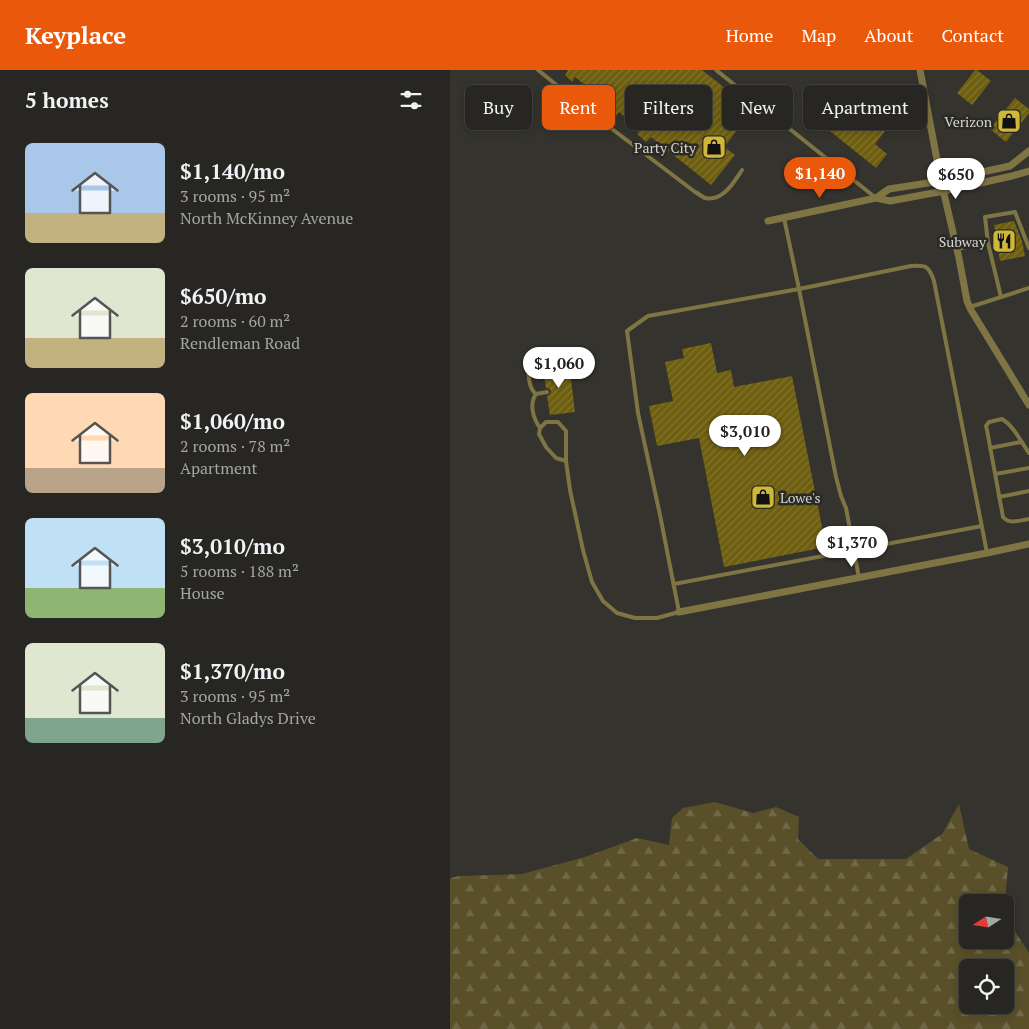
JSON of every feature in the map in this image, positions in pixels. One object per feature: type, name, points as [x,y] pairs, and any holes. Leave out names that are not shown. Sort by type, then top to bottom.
[{"type":"street","points":[[920,70],[967,301],[1029,405]]},
{"type":"street","points":[[876,198],[889,189],[1010,166],[1029,151]]},
{"type":"street","points":[[768,221],[876,198],[890,200],[944,191],[1029,171]]},
{"type":"street","points":[[679,612],[1029,544]]},
{"type":"lane","points":[[538,70],[591,113],[695,192],[706,198],[719,197],[742,170]]},
{"type":"lane","points":[[716,70],[876,198]]},
{"type":"lane","points":[[1001,297],[988,243],[985,217],[1015,212],[1029,248]]},
{"type":"lane","points":[[783,218],[836,477],[846,508],[859,578]]},
{"type":"lane","points":[[957,249],[988,243]]},
{"type":"lane","points":[[566,461],[556,458],[546,447],[539,434],[540,428],[546,422],[558,422],[566,431],[566,461],[570,490],[583,550],[592,582],[603,601],[617,613],[635,618],[657,618],[679,612],[638,412],[627,331],[648,316],[799,289],[910,266],[926,266],[934,282],[987,553]]},
{"type":"lane","points":[[970,307],[1029,288]]},
{"type":"lane","points":[[528,369],[531,389],[536,394]]},
{"type":"lane","points":[[540,428],[535,421],[533,398],[536,394],[547,392]]},
{"type":"lane","points":[[1029,453],[1006,421],[1002,419],[989,422],[986,426],[1003,518],[1011,522],[1029,519]]},
{"type":"lane","points":[[990,448],[1021,442]]},
{"type":"lane","points":[[995,474],[1029,468]]},
{"type":"lane","points":[[999,497],[1029,491]]},
{"type":"lane","points":[[674,584],[982,526]]},
{"type":"green space","points":[[715,802],[753,813],[776,807],[799,817],[798,839],[818,859],[906,859],[942,834],[959,804],[969,849],[1008,867],[1006,894],[959,894],[959,949],[1014,949],[1014,930],[1029,953],[1029,1029],[450,1029],[450,878],[522,874],[585,857],[637,838],[669,845],[672,818],[683,808]]},
{"type":"building","points":[[566,70],[702,70],[722,86],[722,130],[737,130],[724,147],[735,155],[711,185],[651,137],[646,142],[637,134],[640,130],[712,130],[712,85],[625,85],[625,117],[619,112],[615,117],[615,85],[585,85],[575,77],[572,82],[565,75],[568,71]]},
{"type":"building","points":[[975,70],[991,81],[972,105],[957,93]]},
{"type":"building","name":"Verizon","points":[[1015,98],[1029,109],[1029,113],[1006,142],[990,129]]},
{"type":"building","points":[[829,130],[886,130],[875,144],[887,154],[876,168]]},
{"type":"building","name":"Subway","points":[[1014,221],[1022,241],[1025,256],[1000,261],[994,225]]},
{"type":"building","name":"Lowe's","points":[[711,343],[717,373],[731,370],[734,387],[792,376],[826,547],[724,567],[699,438],[657,446],[649,406],[673,401],[665,362],[684,358],[682,349]]},
{"type":"building","points":[[569,363],[575,412],[550,415],[547,396],[551,392],[550,389],[546,388],[543,367]]},
{"type":"place","name":"Verizon","points":[[1009,121]]},
{"type":"place","name":"Party City","points":[[714,147]]},
{"type":"place","name":"Subway","points":[[1004,241]]},
{"type":"place","name":"Lowe's","points":[[763,497]]}]
